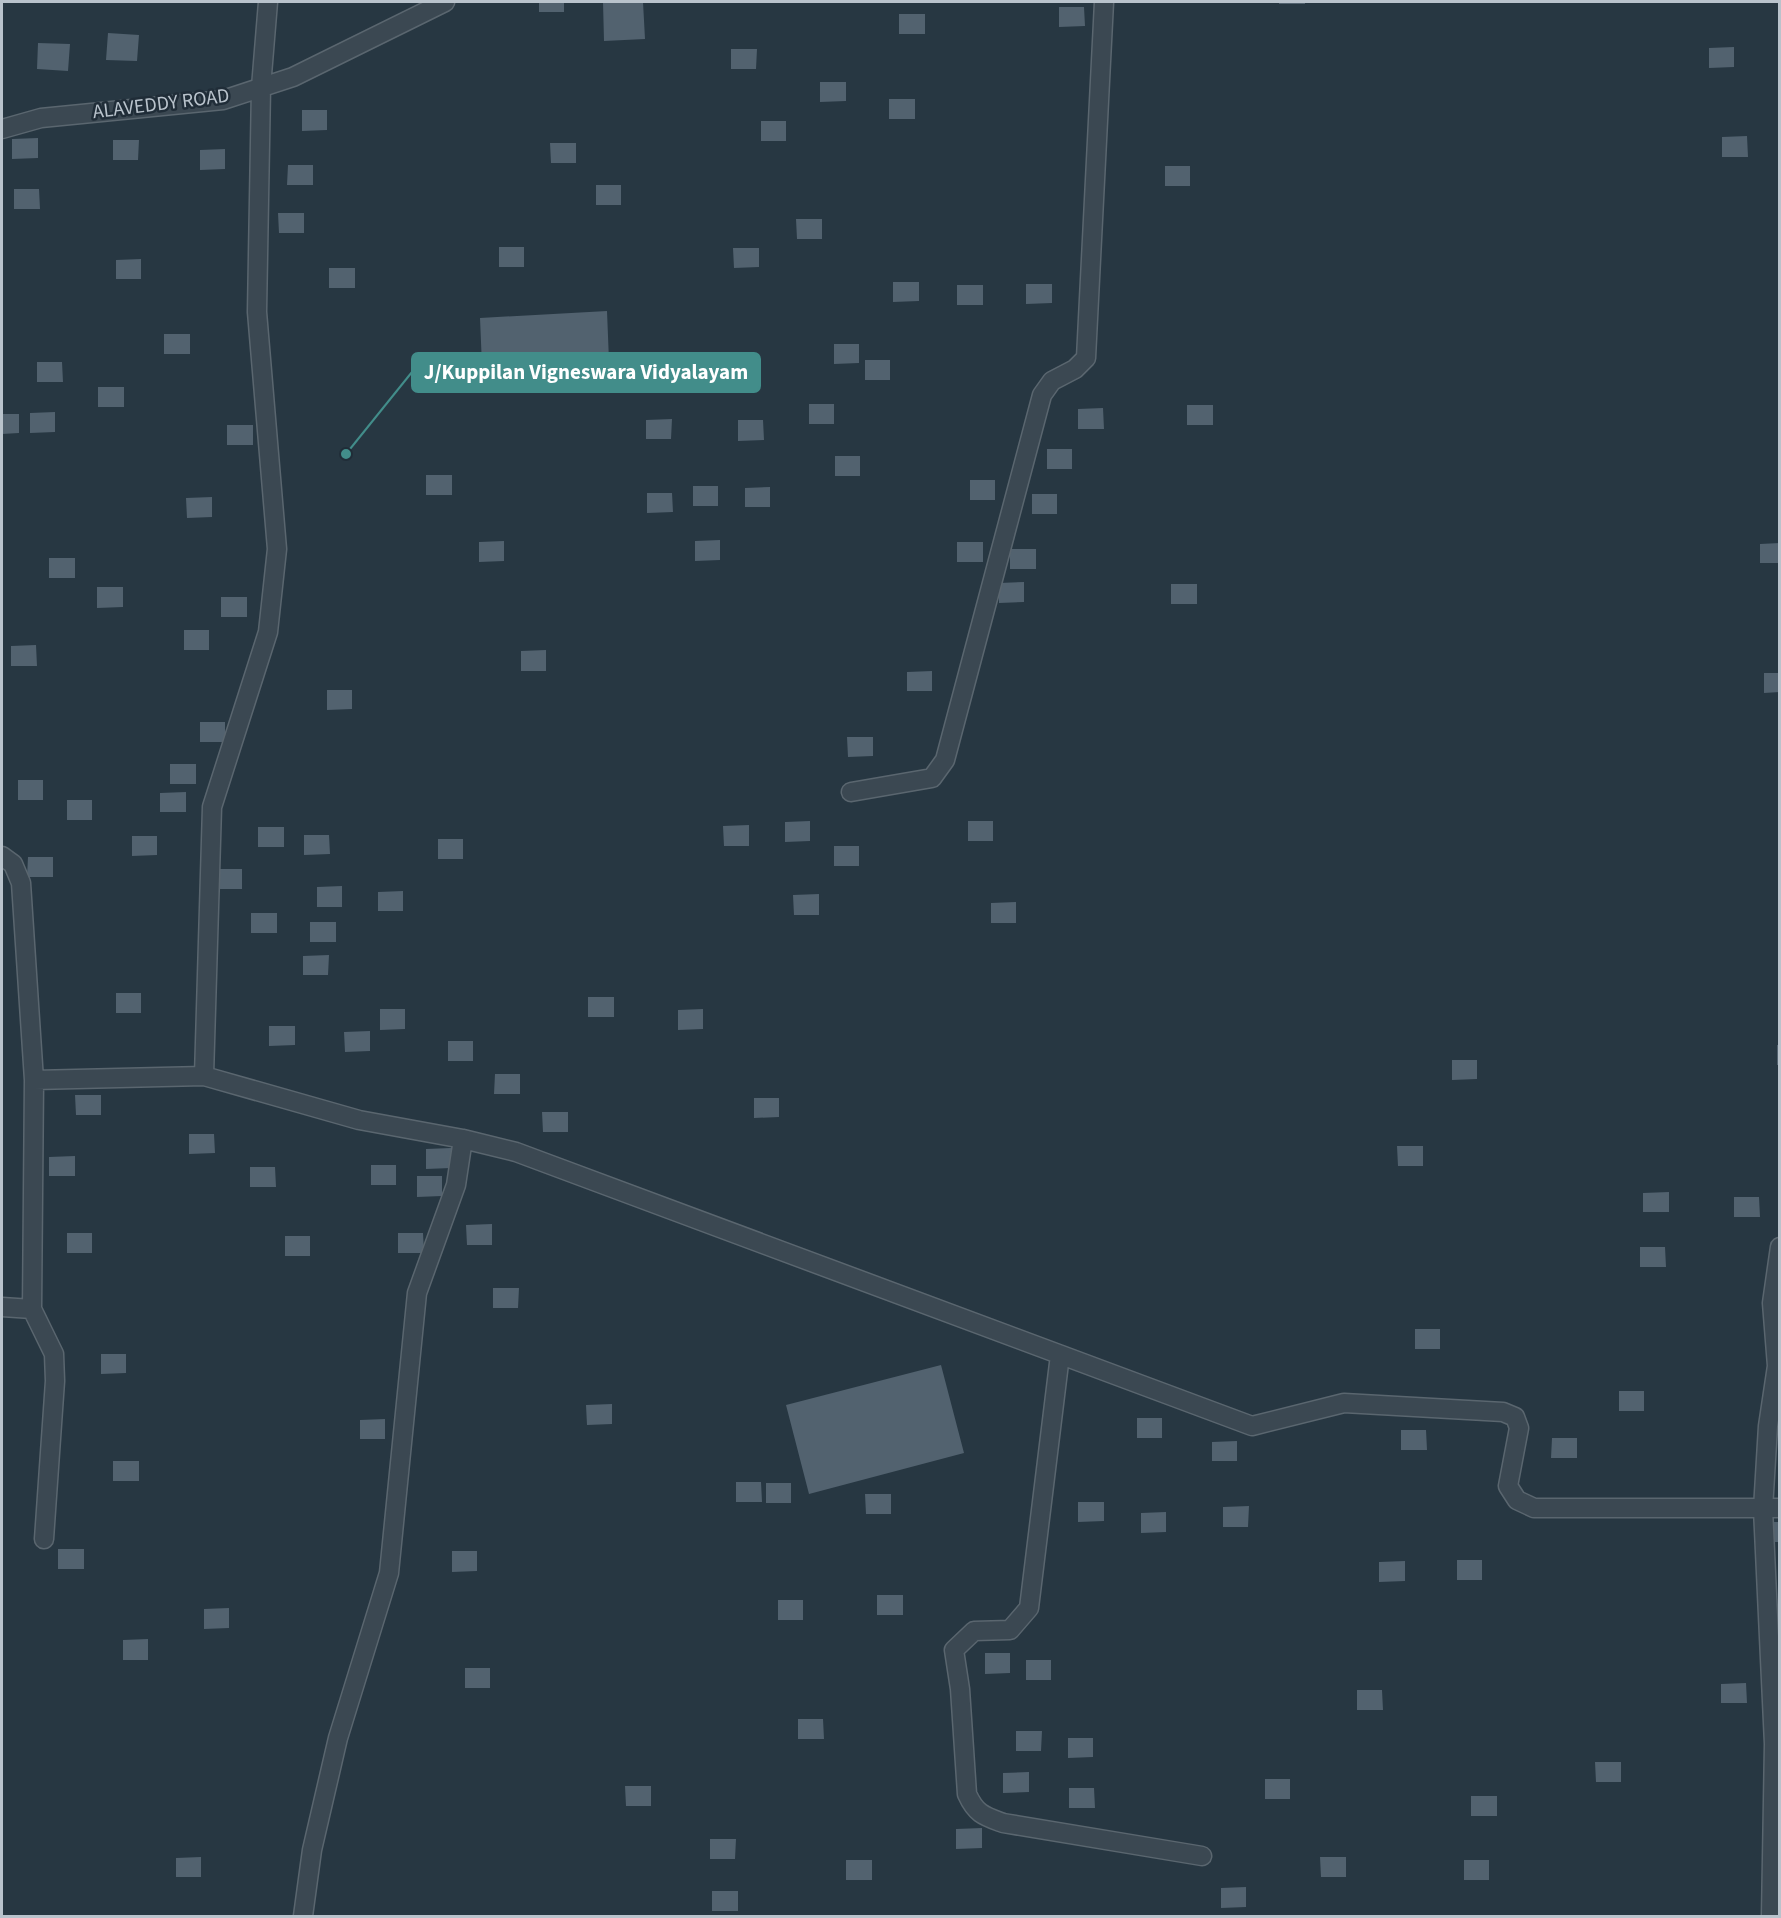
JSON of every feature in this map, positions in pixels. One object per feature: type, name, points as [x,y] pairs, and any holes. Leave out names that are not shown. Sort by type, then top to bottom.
[{"type":"street","points":[[204,1076],[212,807],[268,633],[277,549],[257,312],[261,87],[268,2]]},
{"type":"street","name":"ALAVEDDY ROAD","points":[[2,129],[41,118],[223,100],[293,77],[445,2]]},
{"type":"street","points":[[851,792],[932,778],[945,760],[1042,395],[1053,381],[1075,369],[1086,358],[1104,2]]},
{"type":"street","points":[[2,856],[13,864],[21,883],[33,1080],[32,1309],[54,1354],[55,1381],[44,1539]]},
{"type":"street","points":[[33,1080],[204,1076],[359,1120],[463,1139],[527,1156],[1252,1426],[1344,1403],[1503,1412],[1515,1417],[1520,1428],[1508,1486],[1517,1500],[1533,1508],[1771,1509]]},
{"type":"street","points":[[303,1917],[312,1850],[338,1738],[389,1573],[417,1293],[456,1185],[463,1139]]},
{"type":"street","points":[[1771,1917],[1774,1743],[1768,1426],[1777,1366],[1772,1303],[1779,1247]]},
{"type":"street","points":[[2,1307],[32,1309]]},
{"type":"street","points":[[1060,1355],[1029,1608],[1010,1630],[974,1631],[954,1650],[960,1689],[968,1794],[973,1806],[982,1815],[1003,1823],[1202,1856]]},
{"type":"building","points":[[539,2],[564,2],[564,12],[539,12]]},
{"type":"building","points":[[603,2],[643,2],[645,39],[604,41]]},
{"type":"building","points":[[1279,2],[1305,2],[1305,4],[1279,4]]},
{"type":"building","points":[[1059,7],[1084,7],[1085,26],[1059,27]]},
{"type":"building","points":[[899,14],[925,14],[925,34],[899,34]]},
{"type":"building","points":[[108,33],[139,35],[137,61],[106,60]]},
{"type":"building","points":[[38,43],[70,44],[68,71],[37,69]]},
{"type":"building","points":[[1734,47],[1734,67],[1709,68],[1709,48]]},
{"type":"building","points":[[731,49],[757,49],[756,69],[731,69]]},
{"type":"building","points":[[820,82],[846,82],[846,101],[820,102]]},
{"type":"building","points":[[889,99],[915,99],[915,119],[889,119]]},
{"type":"building","points":[[302,110],[327,110],[327,130],[302,131]]},
{"type":"building","points":[[761,121],[786,121],[786,141],[761,141]]},
{"type":"building","points":[[1747,136],[1748,157],[1722,157],[1722,137]]},
{"type":"building","points":[[38,138],[38,158],[12,159],[12,139]]},
{"type":"building","points":[[113,140],[139,140],[138,160],[113,160]]},
{"type":"building","points":[[550,143],[576,143],[576,163],[551,163]]},
{"type":"building","points":[[225,149],[225,169],[200,170],[200,150]]},
{"type":"building","points":[[288,165],[313,165],[313,185],[287,185]]},
{"type":"building","points":[[1165,166],[1190,166],[1190,186],[1165,186]]},
{"type":"building","points":[[596,185],[621,185],[621,205],[596,205]]},
{"type":"building","points":[[14,189],[39,189],[40,209],[14,209]]},
{"type":"building","points":[[278,213],[304,213],[304,233],[279,233]]},
{"type":"building","points":[[796,219],[822,219],[822,239],[797,239]]},
{"type":"building","points":[[499,247],[524,247],[524,267],[499,267]]},
{"type":"building","points":[[733,248],[759,248],[759,267],[734,268]]},
{"type":"building","points":[[141,259],[141,279],[116,279],[116,260]]},
{"type":"building","points":[[329,268],[355,268],[355,288],[329,288]]},
{"type":"building","points":[[893,282],[919,282],[919,301],[893,302]]},
{"type":"building","points":[[1026,284],[1052,284],[1052,303],[1026,304]]},
{"type":"building","points":[[957,285],[983,285],[983,305],[957,305]]},
{"type":"building","points":[[607,311],[610,386],[483,390],[480,318]]},
{"type":"building","points":[[164,334],[190,334],[190,354],[164,354]]},
{"type":"building","points":[[834,344],[859,344],[859,363],[834,364]]},
{"type":"building","points":[[865,360],[890,360],[890,380],[865,380]]},
{"type":"building","points":[[37,362],[62,362],[63,382],[37,382]]},
{"type":"building","points":[[98,387],[124,387],[124,407],[98,407]]},
{"type":"building","points":[[809,404],[834,404],[834,424],[809,424]]},
{"type":"building","points":[[1187,405],[1213,405],[1213,425],[1187,425]]},
{"type":"building","points":[[1103,408],[1104,429],[1078,429],[1078,409]]},
{"type":"building","points":[[55,412],[55,432],[30,433],[30,413]]},
{"type":"building","points":[[2,414],[19,414],[19,433],[2,434]]},
{"type":"building","points":[[672,419],[671,439],[646,439],[646,420]]},
{"type":"building","points":[[738,420],[763,420],[764,440],[738,441]]},
{"type":"building","points":[[227,425],[253,425],[253,445],[227,445]]},
{"type":"building","points":[[1047,449],[1072,449],[1072,469],[1047,469]]},
{"type":"building","points":[[835,456],[860,456],[860,476],[835,476]]},
{"type":"building","points":[[426,475],[452,475],[452,495],[426,495]]},
{"type":"building","points":[[970,480],[995,480],[995,500],[970,500]]},
{"type":"building","points":[[693,486],[718,486],[718,506],[693,506]]},
{"type":"building","points":[[770,487],[770,507],[745,507],[745,488]]},
{"type":"building","points":[[647,493],[672,493],[673,512],[647,513]]},
{"type":"building","points":[[1032,494],[1057,494],[1057,514],[1032,514]]},
{"type":"building","points":[[212,497],[212,517],[187,518],[186,498]]},
{"type":"building","points":[[720,540],[720,560],[695,561],[695,541]]},
{"type":"building","points":[[504,541],[504,561],[479,562],[479,542]]},
{"type":"building","points":[[957,542],[983,542],[983,562],[957,562]]},
{"type":"building","points":[[1780,543],[1780,563],[1760,563],[1760,544]]},
{"type":"building","points":[[1010,549],[1036,549],[1036,569],[1010,569]]},
{"type":"building","points":[[49,558],[75,558],[75,578],[49,578]]},
{"type":"building","points":[[1024,582],[1024,602],[999,603],[999,583]]},
{"type":"building","points":[[1171,584],[1197,584],[1197,604],[1171,604]]},
{"type":"building","points":[[97,587],[123,587],[123,607],[97,608]]},
{"type":"building","points":[[221,597],[247,597],[247,617],[221,617]]},
{"type":"building","points":[[184,630],[209,630],[209,650],[184,650]]},
{"type":"building","points":[[36,645],[37,666],[11,666],[11,646]]},
{"type":"building","points":[[546,650],[546,671],[521,671],[521,651]]},
{"type":"building","points":[[932,671],[932,691],[907,691],[907,672]]},
{"type":"building","points":[[1764,673],[1780,673],[1780,692],[1764,693]]},
{"type":"building","points":[[327,690],[352,690],[352,709],[327,710]]},
{"type":"building","points":[[200,722],[225,722],[225,742],[200,742]]},
{"type":"building","points":[[847,737],[873,737],[873,756],[848,757]]},
{"type":"building","points":[[170,764],[196,764],[196,784],[170,784]]},
{"type":"building","points":[[18,780],[43,780],[43,800],[18,800]]},
{"type":"building","points":[[186,792],[186,812],[160,812],[160,793]]},
{"type":"building","points":[[67,800],[92,800],[92,820],[67,820]]},
{"type":"building","points":[[810,821],[810,841],[785,842],[785,822]]},
{"type":"building","points":[[968,821],[993,821],[993,841],[968,841]]},
{"type":"building","points":[[749,825],[749,846],[724,846],[723,826]]},
{"type":"building","points":[[258,827],[284,827],[284,847],[258,847]]},
{"type":"building","points":[[304,835],[329,835],[330,854],[304,855]]},
{"type":"building","points":[[132,836],[157,836],[157,855],[132,856]]},
{"type":"building","points":[[438,839],[463,839],[463,859],[438,859]]},
{"type":"building","points":[[834,846],[859,846],[859,866],[834,866]]},
{"type":"building","points":[[28,857],[53,857],[53,877],[27,877]]},
{"type":"building","points":[[217,869],[242,869],[242,889],[217,889]]},
{"type":"building","points":[[342,886],[342,907],[317,907],[317,887]]},
{"type":"building","points":[[403,891],[403,911],[378,911],[378,892]]},
{"type":"building","points":[[819,894],[819,915],[794,915],[793,895]]},
{"type":"building","points":[[1016,902],[1016,923],[991,923],[991,903]]},
{"type":"building","points":[[251,913],[277,913],[277,933],[251,933]]},
{"type":"building","points":[[310,922],[336,922],[336,942],[310,942]]},
{"type":"building","points":[[329,955],[328,975],[303,975],[303,956]]},
{"type":"building","points":[[116,993],[141,993],[141,1013],[116,1013]]},
{"type":"building","points":[[588,997],[614,997],[614,1017],[588,1017]]},
{"type":"building","points":[[380,1009],[405,1009],[405,1029],[380,1030]]},
{"type":"building","points":[[703,1009],[703,1029],[678,1030],[678,1010]]},
{"type":"building","points":[[269,1026],[295,1026],[295,1045],[269,1046]]},
{"type":"building","points":[[370,1031],[370,1051],[345,1052],[344,1032]]},
{"type":"building","points":[[448,1041],[473,1041],[473,1061],[448,1061]]},
{"type":"building","points":[[1777,1045],[1780,1045],[1780,1065],[1777,1065]]},
{"type":"building","points":[[1452,1060],[1477,1060],[1477,1079],[1452,1080]]},
{"type":"building","points":[[495,1074],[520,1074],[520,1094],[494,1094]]},
{"type":"building","points":[[75,1095],[101,1095],[101,1115],[76,1115]]},
{"type":"building","points":[[754,1098],[779,1098],[779,1117],[754,1118]]},
{"type":"building","points":[[542,1112],[568,1112],[568,1132],[543,1132]]},
{"type":"building","points":[[189,1134],[214,1134],[215,1153],[189,1154]]},
{"type":"building","points":[[1397,1146],[1423,1146],[1423,1166],[1398,1166]]},
{"type":"building","points":[[451,1148],[451,1168],[426,1169],[426,1149]]},
{"type":"building","points":[[75,1156],[75,1176],[49,1176],[49,1157]]},
{"type":"building","points":[[371,1165],[396,1165],[396,1185],[371,1185]]},
{"type":"building","points":[[250,1167],[275,1167],[276,1187],[250,1187]]},
{"type":"building","points":[[417,1176],[442,1176],[442,1196],[417,1197]]},
{"type":"building","points":[[1669,1192],[1669,1212],[1643,1212],[1643,1193]]},
{"type":"building","points":[[1734,1197],[1759,1197],[1760,1217],[1734,1217]]},
{"type":"building","points":[[492,1224],[492,1245],[467,1245],[466,1225]]},
{"type":"building","points":[[67,1233],[92,1233],[92,1253],[67,1253]]},
{"type":"building","points":[[398,1233],[423,1233],[424,1253],[398,1253]]},
{"type":"building","points":[[285,1236],[310,1236],[310,1256],[285,1256]]},
{"type":"building","points":[[1640,1247],[1665,1247],[1666,1267],[1640,1267]]},
{"type":"building","points":[[493,1288],[519,1288],[518,1308],[493,1308]]},
{"type":"building","points":[[1415,1329],[1440,1329],[1440,1349],[1415,1349]]},
{"type":"building","points":[[101,1354],[126,1354],[126,1373],[101,1374]]},
{"type":"building","points":[[941,1365],[964,1453],[809,1494],[786,1405]]},
{"type":"building","points":[[1619,1391],[1644,1391],[1644,1411],[1619,1411]]},
{"type":"building","points":[[612,1404],[612,1424],[587,1425],[586,1405]]},
{"type":"building","points":[[1137,1418],[1162,1418],[1162,1438],[1137,1438]]},
{"type":"building","points":[[385,1419],[385,1439],[360,1439],[360,1420]]},
{"type":"building","points":[[1401,1430],[1426,1430],[1427,1450],[1401,1450]]},
{"type":"building","points":[[1552,1438],[1577,1438],[1577,1458],[1551,1458]]},
{"type":"building","points":[[1237,1441],[1237,1461],[1212,1461],[1212,1442]]},
{"type":"building","points":[[113,1461],[139,1461],[139,1481],[113,1481]]},
{"type":"building","points":[[736,1482],[761,1482],[762,1502],[736,1502]]},
{"type":"building","points":[[766,1483],[791,1483],[791,1503],[766,1503]]},
{"type":"building","points":[[865,1494],[891,1494],[891,1514],[866,1514]]},
{"type":"building","points":[[1078,1502],[1104,1502],[1104,1521],[1078,1522]]},
{"type":"building","points":[[1249,1506],[1248,1527],[1223,1527],[1223,1507]]},
{"type":"building","points":[[1166,1512],[1166,1532],[1141,1533],[1141,1513]]},
{"type":"building","points":[[1769,1522],[1780,1522],[1780,1542],[1769,1542]]},
{"type":"building","points":[[58,1549],[84,1549],[84,1569],[58,1569]]},
{"type":"building","points":[[452,1551],[477,1551],[477,1571],[452,1572]]},
{"type":"building","points":[[1457,1560],[1482,1560],[1482,1580],[1457,1580]]},
{"type":"building","points":[[1405,1561],[1405,1581],[1379,1582],[1379,1562]]},
{"type":"building","points":[[877,1595],[903,1595],[903,1615],[877,1615]]},
{"type":"building","points":[[778,1600],[803,1600],[803,1620],[778,1620]]},
{"type":"building","points":[[229,1608],[229,1628],[204,1629],[204,1609]]},
{"type":"building","points":[[148,1639],[148,1660],[123,1660],[123,1640]]},
{"type":"building","points":[[985,1653],[1010,1653],[1010,1673],[985,1674]]},
{"type":"building","points":[[1026,1660],[1051,1660],[1051,1680],[1026,1680]]},
{"type":"building","points":[[465,1668],[490,1668],[490,1688],[465,1688]]},
{"type":"building","points":[[1746,1683],[1747,1703],[1721,1703],[1721,1684]]},
{"type":"building","points":[[1357,1690],[1382,1690],[1383,1710],[1357,1710]]},
{"type":"building","points":[[798,1719],[823,1719],[824,1739],[798,1739]]},
{"type":"building","points":[[1016,1731],[1042,1731],[1041,1751],[1016,1751]]},
{"type":"building","points":[[1068,1738],[1093,1738],[1093,1757],[1068,1758]]},
{"type":"building","points":[[1595,1762],[1621,1762],[1621,1782],[1596,1782]]},
{"type":"building","points":[[1029,1772],[1029,1792],[1003,1793],[1003,1773]]},
{"type":"building","points":[[1265,1779],[1290,1779],[1290,1799],[1265,1799]]},
{"type":"building","points":[[625,1786],[651,1786],[651,1806],[626,1806]]},
{"type":"building","points":[[1069,1788],[1094,1788],[1095,1808],[1069,1808]]},
{"type":"building","points":[[1471,1796],[1497,1796],[1497,1816],[1471,1816]]},
{"type":"building","points":[[982,1828],[982,1848],[956,1849],[956,1829]]},
{"type":"building","points":[[710,1839],[736,1839],[735,1859],[710,1859]]},
{"type":"building","points":[[201,1857],[201,1877],[176,1877],[176,1858]]},
{"type":"building","points":[[1320,1857],[1346,1857],[1346,1877],[1321,1877]]},
{"type":"building","points":[[846,1860],[872,1860],[872,1880],[846,1880]]},
{"type":"building","points":[[1464,1860],[1489,1860],[1489,1880],[1464,1880]]},
{"type":"building","points":[[1246,1887],[1246,1907],[1221,1908],[1221,1888]]},
{"type":"building","points":[[712,1891],[738,1891],[738,1911],[712,1911]]},
{"type":"place","name":"J/Kuppilan Vigneswara Vidyalayam","points":[[346,454]]}]
